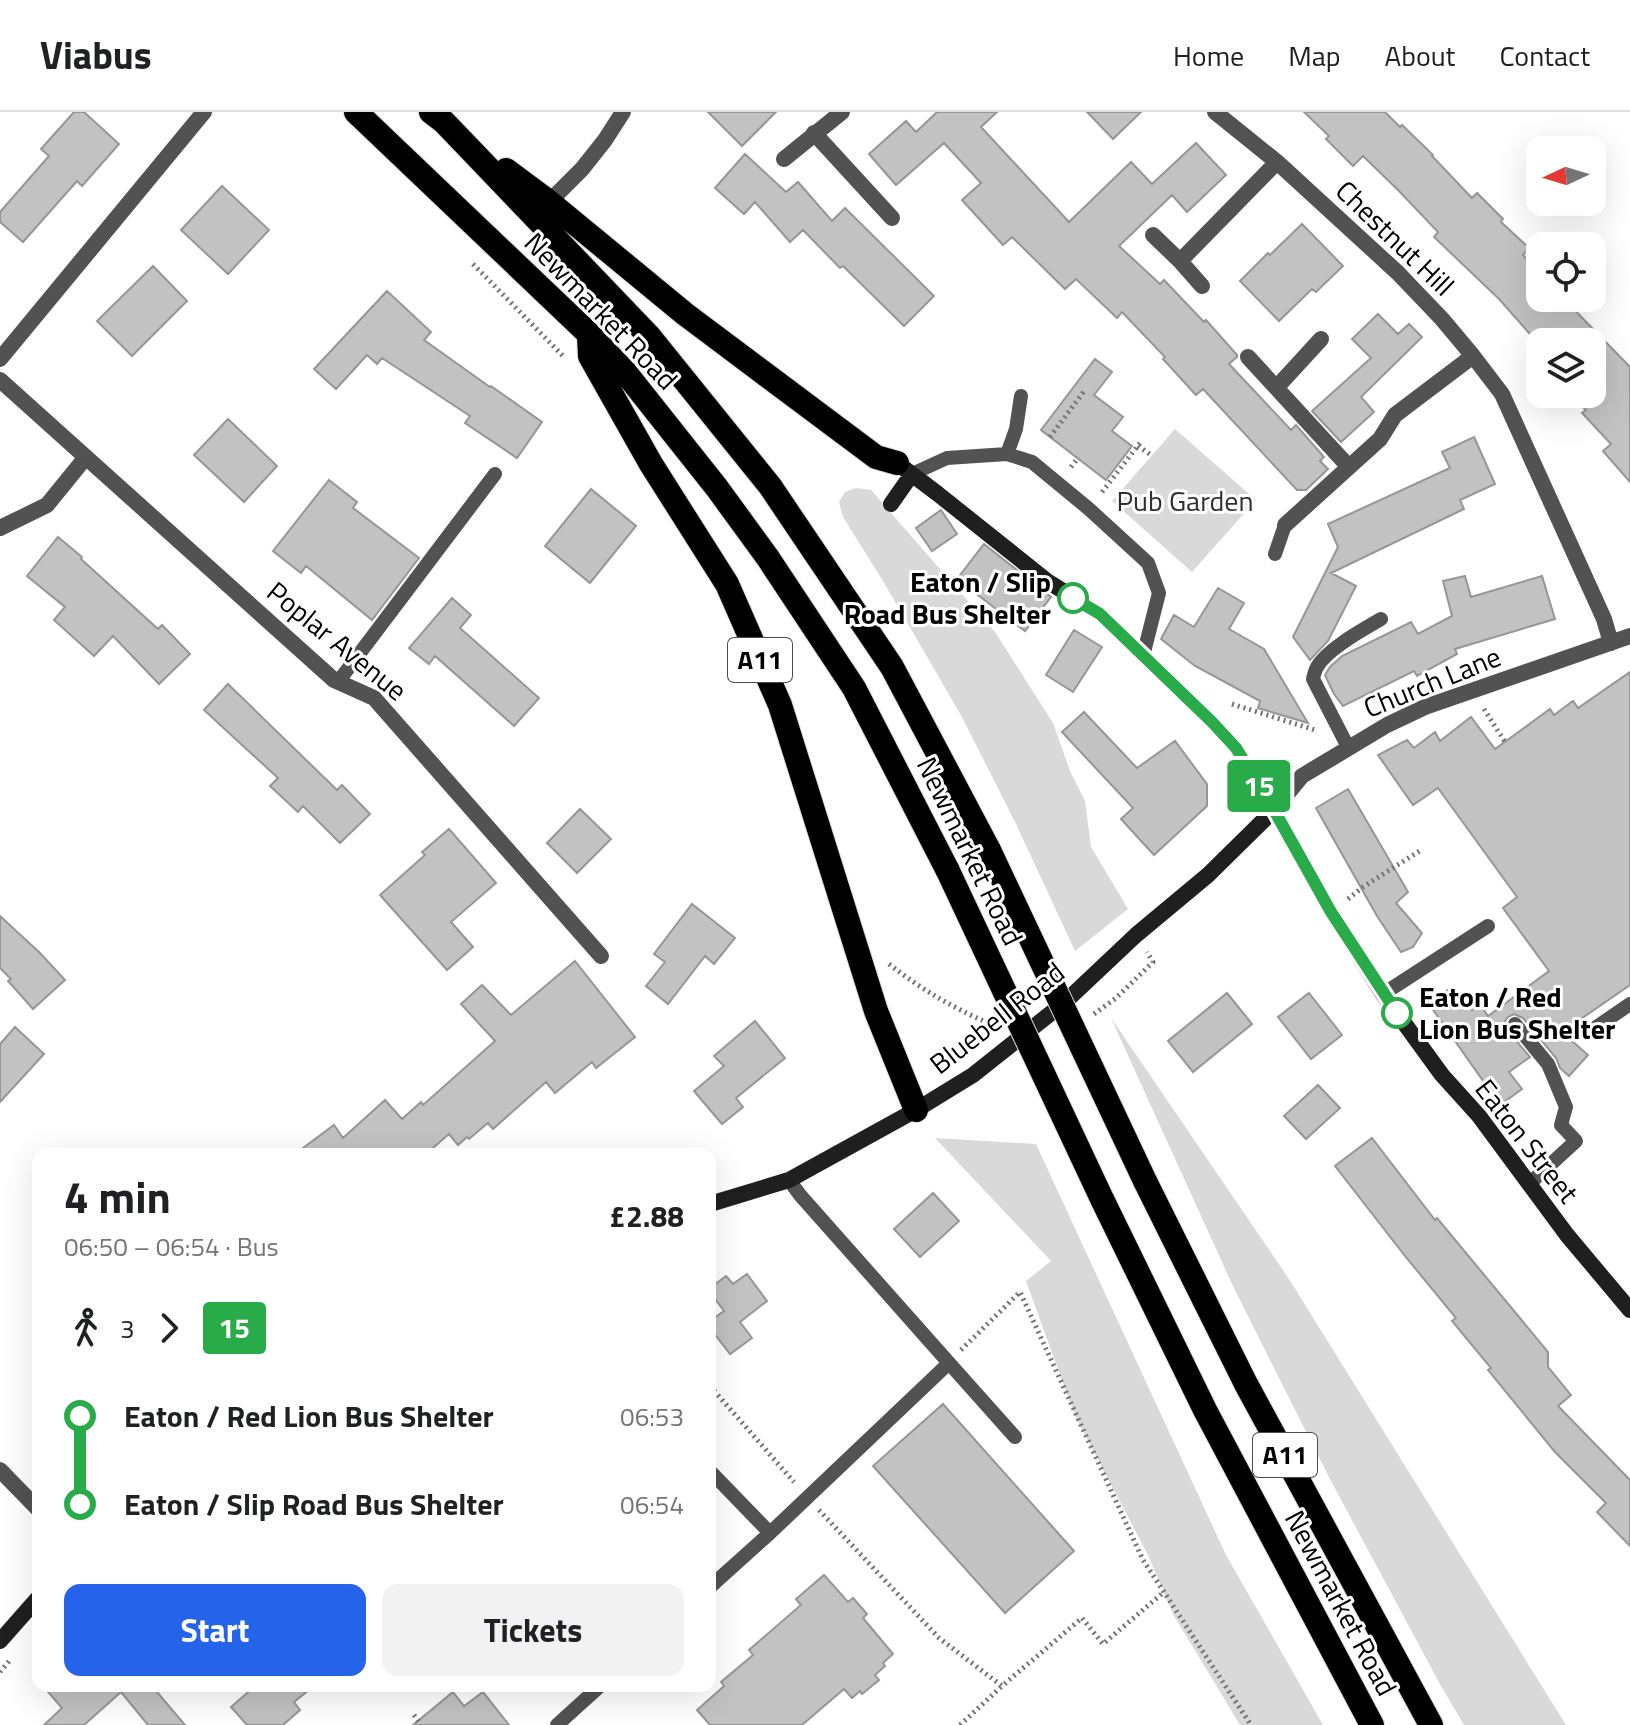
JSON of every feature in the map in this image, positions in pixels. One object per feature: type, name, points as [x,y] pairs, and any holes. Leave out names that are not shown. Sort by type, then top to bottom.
[{"type":"highway","name":"Newmarket Road","points":[[356,112],[625,372],[768,558],[854,688],[948,871],[1205,1410],[1372,1725]]},
{"type":"highway","name":"Newmarket Road","points":[[438,117],[649,336],[770,486],[892,667],[989,850],[1145,1181],[1246,1384],[1431,1725]]},
{"type":"highway","points":[[438,117],[549,202],[685,314],[876,457],[904,469]]},
{"type":"highway","name":"A11","points":[[589,334],[590,356],[651,464],[727,584],[780,705],[876,1011],[916,1110]]},
{"type":"street","points":[[0,359],[204,112]]},
{"type":"street","points":[[549,202],[597,150],[623,112]]},
{"type":"street","points":[[784,159],[842,112]]},
{"type":"street","name":"Chestnut Hill","points":[[1215,112],[1277,162],[1398,273],[1442,319],[1502,394],[1604,619],[1611,643]]},
{"type":"street","points":[[814,133],[892,218]]},
{"type":"street","points":[[1180,261],[1277,162]]},
{"type":"street","points":[[1153,235],[1202,286]]},
{"type":"street","points":[[1277,387],[1321,339]]},
{"type":"street","points":[[1285,525],[1380,439],[1395,415],[1473,356]]},
{"type":"street","points":[[1248,357],[1349,467]]},
{"type":"street","name":"Poplar Avenue","points":[[0,380],[334,680],[374,698],[601,956]]},
{"type":"street","points":[[0,528],[47,505],[86,457]]},
{"type":"street","points":[[891,504],[904,469]]},
{"type":"street","name":"Eaton Street","points":[[904,469],[1047,581],[1100,614],[1236,748],[1331,912],[1383,994],[1567,1235],[1630,1310]]},
{"type":"street","name":"Church Lane","points":[[1274,810],[1302,776],[1387,725],[1425,707],[1630,636]]},
{"type":"street","name":"Bluebell Road","points":[[716,1202],[789,1180],[973,1075],[1065,1002],[1136,935],[1208,875],[1274,810]]},
{"type":"street","points":[[0,1470],[32,1503]]},
{"type":"street","points":[[0,1641],[32,1605]]},
{"type":"lane","points":[[1007,454],[1016,429],[1021,396]]},
{"type":"lane","points":[[904,469],[947,458],[1007,454],[1032,462],[1148,563],[1159,593],[1143,656]]},
{"type":"lane","points":[[338,682],[495,474]]},
{"type":"lane","points":[[1275,554],[1285,525]]},
{"type":"lane","points":[[1348,747],[1313,679],[1316,667],[1349,638],[1381,619]]},
{"type":"lane","points":[[1383,994],[1488,926]]},
{"type":"lane","points":[[1595,1028],[1630,1004]]},
{"type":"lane","points":[[1515,1024],[1548,1064],[1566,1107],[1561,1125],[1576,1141],[1529,1184]]},
{"type":"lane","points":[[789,1180],[1015,1437]]},
{"type":"lane","points":[[716,1582],[949,1363]]},
{"type":"lane","points":[[716,1477],[770,1533]]},
{"type":"lane","points":[[557,1725],[593,1692]]},
{"type":"path","points":[[1050,437],[1085,390]]},
{"type":"path","points":[[1089,509],[1139,444],[1151,455]]},
{"type":"path","points":[[1232,704],[1319,731]]},
{"type":"path","points":[[1331,912],[1363,887],[1421,850]]},
{"type":"path","points":[[853,938],[860,936],[889,964],[921,988],[954,1008],[991,1024]]},
{"type":"path","points":[[949,1363],[1020,1292],[1143,1560],[1251,1725]]},
{"type":"path","points":[[716,1393],[807,1497],[939,1638],[1002,1686]]},
{"type":"path","points":[[960,1725],[1080,1617],[1103,1644],[1164,1592]]},
{"type":"path","points":[[414,1715],[421,1725]]},
{"type":"green space","name":"Pub Garden","points":[[1175,429],[1256,500],[1192,572],[1112,501]]},
{"type":"green space","points":[[856,488],[871,490],[995,632],[1053,723],[1070,771],[1085,801],[1091,847],[1128,909],[1075,951],[962,717],[843,517],[839,502],[845,492]]},
{"type":"green space","points":[[1111,1018],[1289,1279],[1566,1725],[1464,1725],[1331,1481],[1232,1284]]},
{"type":"green space","points":[[935,1138],[1036,1144],[1226,1555],[1323,1725],[1240,1725],[1173,1614],[1148,1555],[1075,1416],[1026,1281],[1051,1261]]},
{"type":"building","points":[[74,112],[84,112],[119,144],[82,186],[77,181],[23,242],[0,222],[0,212],[49,156],[41,149]]},
{"type":"building","points":[[708,112],[776,112],[742,146]]},
{"type":"building","points":[[937,112],[997,112],[981,127],[1069,222],[1131,162],[1152,184],[1196,143],[1226,175],[1187,212],[1172,195],[1119,246],[1160,284],[1164,280],[1204,322],[1206,320],[1237,355],[1229,364],[1291,430],[1296,425],[1324,457],[1320,461],[1328,469],[1306,490],[1297,490],[1203,389],[1196,395],[1122,312],[1117,318],[1076,279],[1065,289],[1012,237],[1003,245],[962,200],[981,183],[944,143],[896,185],[869,154],[906,121],[916,132]]},
{"type":"building","points":[[1087,112],[1141,112],[1113,139]]},
{"type":"building","points":[[1304,112],[1385,112],[1433,155],[1472,198],[1477,193],[1526,245],[1523,255],[1526,258],[1526,312],[1577,312],[1592,328],[1526,330],[1434,237],[1438,232],[1399,191],[1363,156],[1353,166],[1326,139],[1329,136]]},
{"type":"building","points":[[745,154],[786,192],[798,182],[832,221],[845,208],[934,296],[904,326],[803,230],[790,242],[755,202],[744,214],[715,188]]},
{"type":"building","points":[[222,186],[269,230],[228,274],[181,230]]},
{"type":"building","points":[[1302,224],[1343,266],[1316,292],[1312,289],[1279,321],[1240,281]]},
{"type":"building","points":[[153,266],[187,301],[132,356],[97,321]]},
{"type":"building","points":[[387,291],[431,332],[424,340],[542,422],[517,458],[465,423],[470,416],[382,358],[377,364],[367,355],[336,389],[314,369]]},
{"type":"building","points":[[1378,314],[1398,334],[1409,324],[1422,337],[1361,397],[1374,412],[1341,442],[1312,411],[1371,358],[1352,339]]},
{"type":"building","points":[[1606,342],[1630,367],[1630,482],[1603,451],[1611,444],[1582,413],[1586,410],[1584,408],[1606,408]]},
{"type":"building","points":[[1095,359],[1112,372],[1094,395],[1123,417],[1112,431],[1132,446],[1106,480],[1041,430]]},
{"type":"building","points":[[228,419],[277,466],[244,502],[194,455]]},
{"type":"building","points":[[1474,437],[1495,484],[1460,500],[1464,509],[1331,573],[1356,586],[1328,641],[1310,660],[1293,637],[1338,547],[1328,524],[1450,468],[1442,452]]},
{"type":"building","points":[[329,480],[357,502],[353,508],[419,558],[372,620],[306,566],[301,573],[273,551]]},
{"type":"building","points":[[591,489],[636,526],[590,583],[545,546]]},
{"type":"building","points":[[941,510],[957,534],[932,551],[916,528]]},
{"type":"building","points":[[58,537],[158,629],[162,625],[190,654],[159,684],[113,636],[94,656],[54,620],[65,607],[27,576]]},
{"type":"building","points":[[984,544],[1051,597],[1025,631],[957,579]]},
{"type":"building","points":[[1465,576],[1471,597],[1542,576],[1555,619],[1455,649],[1457,654],[1417,676],[1414,671],[1343,706],[1325,675],[1330,667],[1342,656],[1411,622],[1418,634],[1452,616],[1443,581]]},
{"type":"building","points":[[1218,588],[1244,603],[1229,629],[1264,649],[1308,723],[1258,708],[1260,701],[1195,666],[1161,639],[1174,615],[1194,627]]},
{"type":"building","points":[[452,598],[471,615],[460,628],[539,698],[514,726],[435,656],[429,664],[409,648]]},
{"type":"building","points":[[1074,630],[1102,647],[1073,692],[1046,675]]},
{"type":"building","points":[[1630,672],[1630,985],[1562,1032],[1588,1055],[1569,1076],[1523,1018],[1514,1014],[1508,1017],[1505,1021],[1507,1030],[1530,1057],[1509,1072],[1522,1089],[1500,1105],[1429,1004],[1448,990],[1456,1001],[1462,996],[1472,1010],[1480,1004],[1488,1016],[1549,971],[1503,908],[1517,897],[1438,788],[1413,805],[1378,755],[1407,740],[1414,748],[1435,732],[1440,741],[1471,717],[1495,749],[1550,709],[1554,715],[1573,701],[1578,708]]},
{"type":"building","points":[[228,684],[337,790],[342,785],[370,814],[340,843],[303,806],[298,812],[270,786],[278,778],[204,710]]},
{"type":"building","points":[[1084,712],[1137,768],[1175,741],[1207,784],[1207,806],[1154,855],[1121,819],[1133,808],[1062,732]]},
{"type":"building","points":[[1348,789],[1408,892],[1396,903],[1422,933],[1413,947],[1401,952],[1316,808]]},
{"type":"building","points":[[580,809],[611,839],[577,873],[547,843]]},
{"type":"building","points":[[449,829],[496,883],[451,922],[473,947],[447,970],[380,895]]},
{"type":"building","points":[[692,904],[735,938],[714,964],[705,956],[668,1004],[646,986],[665,962],[654,954]]},
{"type":"building","points":[[0,916],[65,980],[33,1009],[0,968]]},
{"type":"building","points":[[575,961],[635,1037],[596,1068],[592,1062],[555,1093],[546,1082],[493,1129],[488,1123],[458,1145],[449,1134],[433,1148],[303,1148],[334,1125],[343,1138],[385,1100],[402,1119],[421,1102],[423,1105],[495,1041],[461,1004],[482,985],[511,1015]]},
{"type":"building","points":[[1227,993],[1252,1024],[1193,1072],[1168,1041]]},
{"type":"building","points":[[1309,993],[1342,1035],[1311,1059],[1278,1017]]},
{"type":"building","points":[[755,1021],[785,1058],[736,1098],[743,1107],[722,1124],[694,1091],[724,1066],[714,1056]]},
{"type":"building","points":[[15,1027],[44,1054],[0,1102],[0,1044]]},
{"type":"building","points":[[1318,1085],[1340,1108],[1306,1139],[1284,1116]]},
{"type":"building","points":[[1372,1138],[1435,1220],[1437,1218],[1548,1352],[1548,1367],[1571,1395],[1558,1406],[1630,1480],[1630,1546],[1597,1512],[1606,1503],[1555,1452],[1488,1370],[1491,1368],[1452,1321],[1456,1318],[1335,1166]]},
{"type":"building","points":[[933,1193],[959,1221],[920,1257],[894,1229]]},
{"type":"building","points":[[747,1274],[767,1301],[740,1322],[752,1338],[730,1354],[716,1336],[716,1317],[724,1311],[716,1300],[716,1284],[726,1276],[733,1284]]},
{"type":"building","points":[[943,1404],[1074,1551],[1005,1613],[873,1466]]},
{"type":"building","points":[[824,1575],[848,1602],[853,1598],[867,1614],[863,1618],[893,1654],[875,1675],[879,1680],[852,1698],[844,1689],[802,1725],[710,1725],[697,1710],[724,1686],[721,1682],[753,1655],[749,1650],[801,1605],[796,1599]]},
{"type":"building","points":[[48,1692],[121,1692],[84,1725],[44,1725],[62,1708]]},
{"type":"building","points":[[121,1692],[157,1692],[185,1725],[148,1725]]},
{"type":"building","points":[[248,1692],[306,1692],[294,1702],[300,1710],[283,1725],[247,1725],[231,1707]]},
{"type":"building","points":[[453,1692],[464,1706],[483,1692],[509,1725],[413,1725]]},
{"type":"bus line","name":"15","points":[[1073,598],[1100,614],[1236,748],[1331,912],[1397,1013]]},
{"type":"place","name":"Eaton / Slip Road Bus Shelter","points":[[1073,598]]},
{"type":"place","name":"Eaton / Red Lion Bus Shelter","points":[[1397,1013]]}]
